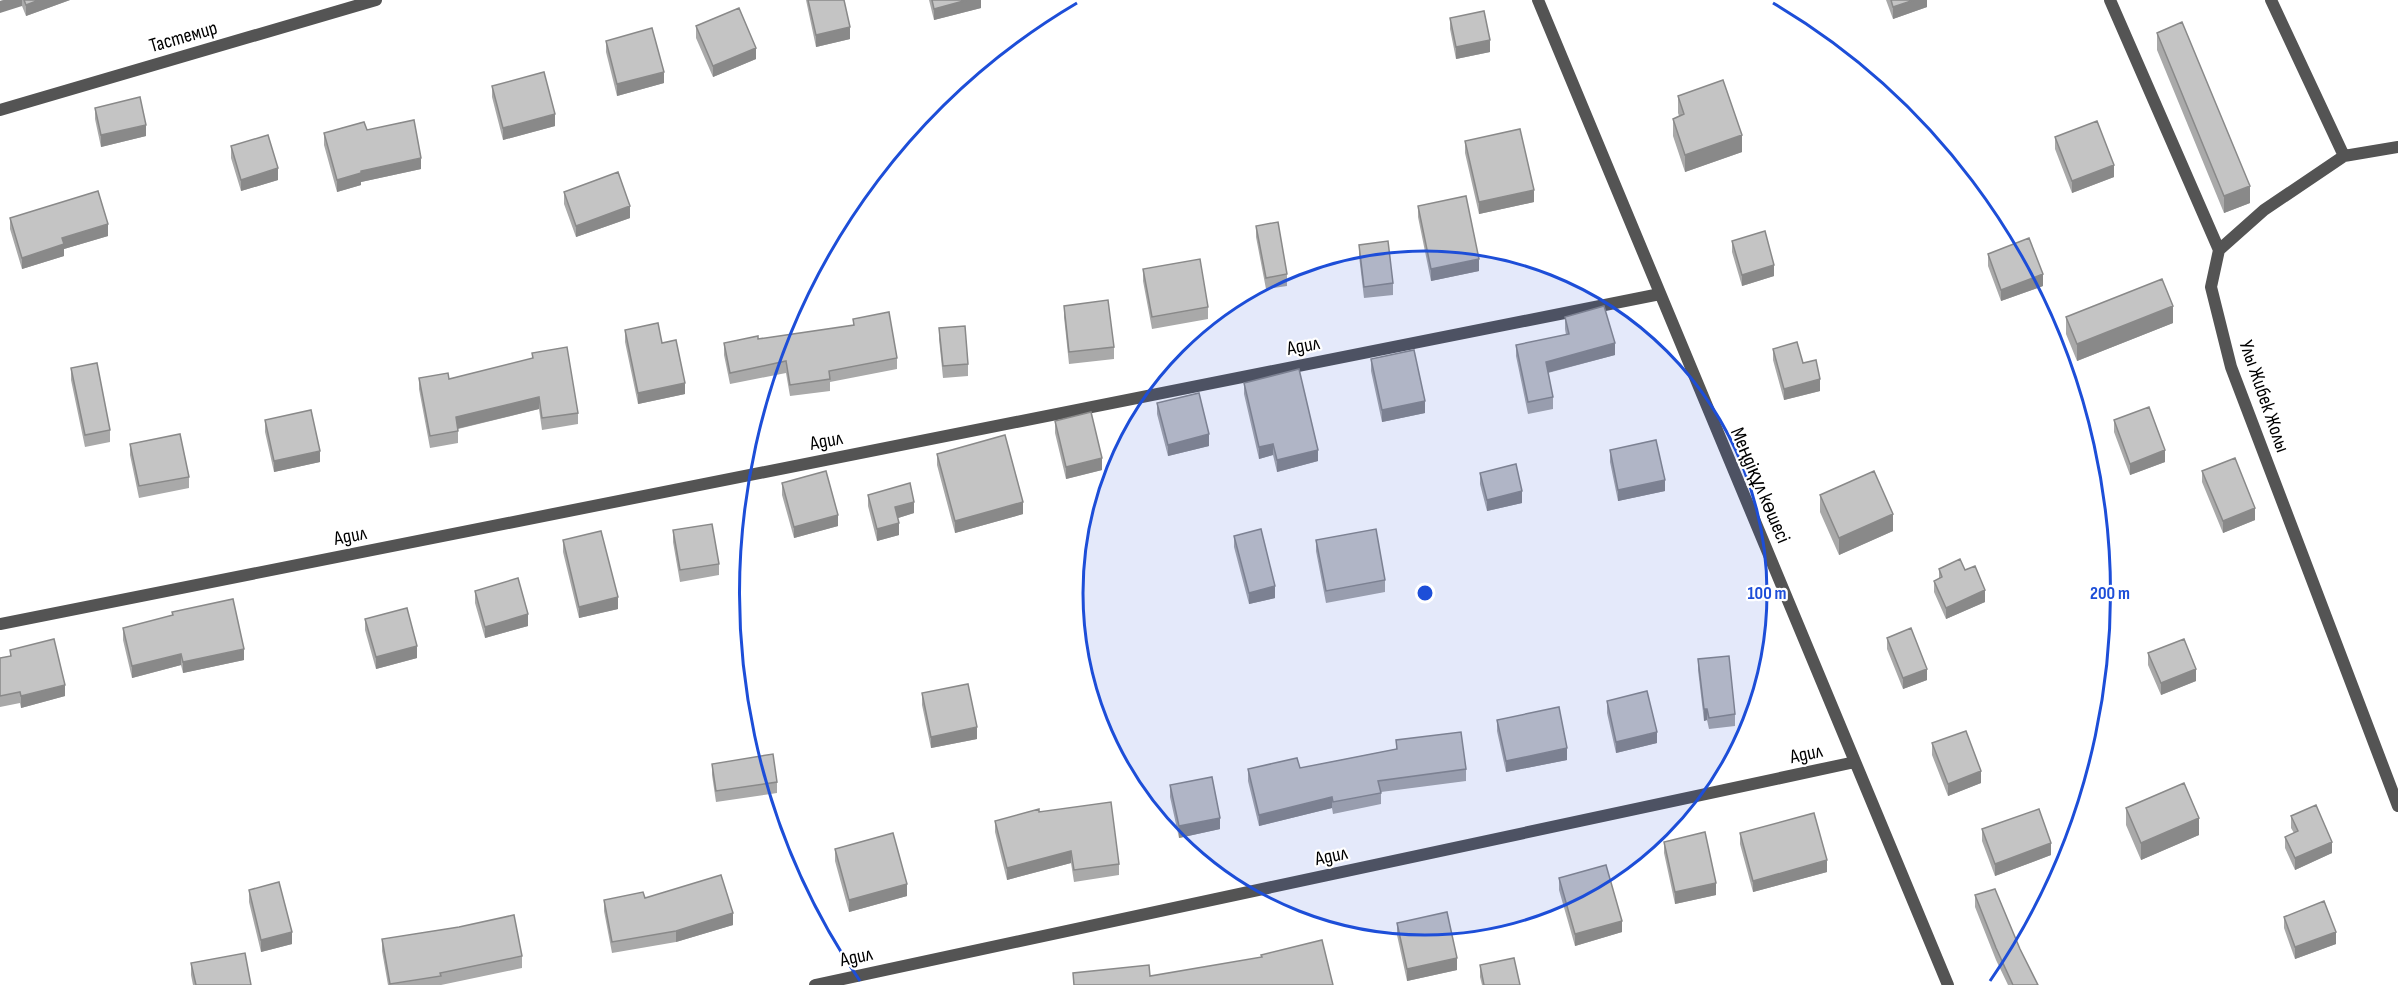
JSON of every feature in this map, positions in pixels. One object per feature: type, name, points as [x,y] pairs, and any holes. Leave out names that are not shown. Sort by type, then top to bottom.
[{"type":"street","name":"Тастемир","points":[[0,110],[376,0]]},
{"type":"street","name":"Меңдіқұл көшесі","points":[[1538,0],[1948,985]]},
{"type":"street","points":[[2110,0],[2219,250],[2264,210],[2344,156],[2398,147]]},
{"type":"street","points":[[2271,0],[2344,156]]},
{"type":"street","name":"Улы Жибек Жолы","points":[[2219,250],[2211,287],[2231,367],[2398,806]]},
{"type":"street","name":"Адил","points":[[0,624],[1660,294]]},
{"type":"street","name":"Адил","points":[[815,985],[1855,762]]},
{"type":"building","points":[[24,0],[39,0],[26,5]]},
{"type":"building","points":[[808,0],[844,0],[850,27],[816,35]]},
{"type":"building","points":[[932,0],[967,0],[934,9]]},
{"type":"building","points":[[1891,0],[1914,0],[1893,7]]},
{"type":"building","points":[[739,8],[756,48],[713,66],[696,26]]},
{"type":"building","points":[[1484,11],[1490,40],[1456,47],[1450,18]]},
{"type":"building","points":[[2182,22],[2250,186],[2224,196],[2157,33]]},
{"type":"building","points":[[652,28],[664,72],[617,84],[606,41]]},
{"type":"building","points":[[544,72],[555,114],[503,128],[492,86]]},
{"type":"building","points":[[1723,80],[1742,135],[1685,155],[1673,119],[1684,114],[1678,96]]},
{"type":"building","points":[[140,97],[146,125],[101,135],[95,108]]},
{"type":"building","points":[[414,120],[421,158],[361,171],[361,173],[337,180],[324,133],[364,122],[367,130]]},
{"type":"building","points":[[2097,121],[2114,165],[2072,181],[2055,137]]},
{"type":"building","points":[[1520,129],[1534,190],[1479,202],[1465,141]]},
{"type":"building","points":[[268,135],[278,168],[241,180],[231,146]]},
{"type":"building","points":[[618,172],[630,206],[576,226],[564,192]]},
{"type":"building","points":[[98,191],[108,224],[62,238],[64,244],[22,258],[10,218]]},
{"type":"building","points":[[1466,196],[1479,259],[1431,269],[1418,206]]},
{"type":"building","points":[[1278,222],[1287,274],[1266,278],[1256,226]]},
{"type":"building","points":[[1765,231],[1774,265],[1742,275],[1732,241]]},
{"type":"building","points":[[2029,238],[2043,274],[2001,290],[1988,254]]},
{"type":"building","points":[[1388,241],[1393,283],[1364,287],[1359,245]]},
{"type":"building","points":[[1200,259],[1208,307],[1152,317],[1143,269]]},
{"type":"building","points":[[2162,279],[2173,306],[2077,344],[2066,317]]},
{"type":"building","points":[[1108,300],[1114,347],[1069,352],[1064,306]]},
{"type":"building","points":[[1604,306],[1615,343],[1546,362],[1553,397],[1528,402],[1516,345],[1569,334],[1565,317]]},
{"type":"building","points":[[889,312],[897,358],[829,371],[830,379],[790,385],[786,361],[730,373],[724,343],[758,336],[758,339],[854,325],[853,319]]},
{"type":"building","points":[[658,323],[662,343],[676,340],[685,383],[638,393],[625,330]]},
{"type":"building","points":[[965,326],[968,364],[943,366],[939,328]]},
{"type":"building","points":[[1797,342],[1803,363],[1816,360],[1820,379],[1784,389],[1773,349]]},
{"type":"building","points":[[567,347],[578,413],[542,418],[539,397],[456,417],[458,431],[430,436],[419,378],[448,373],[449,379],[533,358],[532,353]]},
{"type":"building","points":[[1414,350],[1425,401],[1382,410],[1371,359]]},
{"type":"building","points":[[97,363],[110,430],[85,435],[71,368]]},
{"type":"building","points":[[1299,369],[1318,450],[1277,460],[1273,444],[1259,447],[1244,383]]},
{"type":"building","points":[[1199,393],[1209,434],[1168,445],[1157,403]]},
{"type":"building","points":[[2149,407],[2165,450],[2130,464],[2114,420]]},
{"type":"building","points":[[311,410],[320,451],[274,461],[265,420]]},
{"type":"building","points":[[1091,412],[1102,458],[1066,467],[1055,421]]},
{"type":"building","points":[[180,434],[189,477],[139,486],[130,444]]},
{"type":"building","points":[[1005,435],[1023,502],[955,521],[937,454]]},
{"type":"building","points":[[1656,440],[1665,480],[1618,490],[1610,450]]},
{"type":"building","points":[[2235,458],[2255,508],[2223,521],[2202,471]]},
{"type":"building","points":[[1516,464],[1522,491],[1487,500],[1480,473]]},
{"type":"building","points":[[826,471],[838,515],[794,527],[782,483]]},
{"type":"building","points":[[1874,471],[1893,514],[1839,538],[1820,495]]},
{"type":"building","points":[[910,483],[914,502],[895,507],[899,523],[877,529],[868,495]]},
{"type":"building","points":[[712,524],[719,564],[680,570],[673,530]]},
{"type":"building","points":[[1261,529],[1275,586],[1249,593],[1234,536]]},
{"type":"building","points":[[1376,529],[1385,580],[1326,591],[1316,540]]},
{"type":"building","points":[[601,531],[618,597],[579,607],[563,540]]},
{"type":"building","points":[[1960,559],[1965,570],[1975,566],[1985,590],[1946,608],[1934,581],[1942,577],[1939,569]]},
{"type":"building","points":[[518,578],[528,614],[485,627],[475,591]]},
{"type":"building","points":[[233,599],[244,649],[183,662],[181,654],[132,666],[123,628],[173,615],[172,612]]},
{"type":"building","points":[[407,608],[417,646],[376,657],[365,619]]},
{"type":"building","points":[[1911,628],[1927,669],[1903,678],[1887,638]]},
{"type":"building","points":[[54,639],[65,685],[21,696],[20,692],[0,696],[0,658],[11,656],[10,650]]},
{"type":"building","points":[[2184,639],[2196,669],[2161,683],[2148,653]]},
{"type":"building","points":[[1729,656],[1735,714],[1709,718],[1707,709],[1704,709],[1698,659]]},
{"type":"building","points":[[968,684],[977,727],[931,737],[922,693]]},
{"type":"building","points":[[1647,691],[1657,732],[1616,742],[1607,701]]},
{"type":"building","points":[[1559,707],[1567,748],[1506,761],[1497,720]]},
{"type":"building","points":[[1966,731],[1981,771],[1948,784],[1932,743]]},
{"type":"building","points":[[1461,732],[1466,769],[1378,781],[1381,793],[1333,802],[1332,797],[1259,815],[1248,769],[1297,758],[1300,768],[1397,749],[1396,740]]},
{"type":"building","points":[[773,754],[777,782],[716,791],[712,764]]},
{"type":"building","points":[[1212,777],[1220,818],[1179,826],[1170,785]]},
{"type":"building","points":[[2184,783],[2199,818],[2141,843],[2126,808]]},
{"type":"building","points":[[1111,802],[1119,864],[1074,870],[1071,851],[1007,868],[995,821],[1039,809],[1039,812]]},
{"type":"building","points":[[2316,805],[2332,842],[2295,858],[2285,837],[2298,831],[2291,816]]},
{"type":"building","points":[[2039,809],[2051,843],[1995,864],[1982,829]]},
{"type":"building","points":[[1814,813],[1827,860],[1753,881],[1740,833]]},
{"type":"building","points":[[1705,832],[1716,883],[1675,892],[1664,842]]},
{"type":"building","points":[[893,833],[907,884],[849,900],[835,849]]},
{"type":"building","points":[[1606,865],[1622,921],[1575,934],[1559,878]]},
{"type":"building","points":[[721,875],[733,913],[676,931],[612,942],[604,900],[643,892],[645,898]]},
{"type":"building","points":[[279,882],[292,932],[261,940],[249,890]]},
{"type":"building","points":[[1995,889],[2038,985],[2013,985],[1996,948],[1975,895]]},
{"type":"building","points":[[2324,901],[2336,932],[2295,947],[2284,917]]},
{"type":"building","points":[[1447,912],[1457,958],[1407,969],[1397,923]]},
{"type":"building","points":[[514,915],[522,956],[440,973],[441,976],[390,984],[382,939],[459,927]]},
{"type":"building","points":[[1322,940],[1333,985],[1074,985],[1073,973],[1149,965],[1150,976],[1262,957],[1261,955]]},
{"type":"building","points":[[245,953],[251,985],[196,985],[191,963]]},
{"type":"building","points":[[1514,958],[1520,985],[1484,985],[1480,965]]}]
